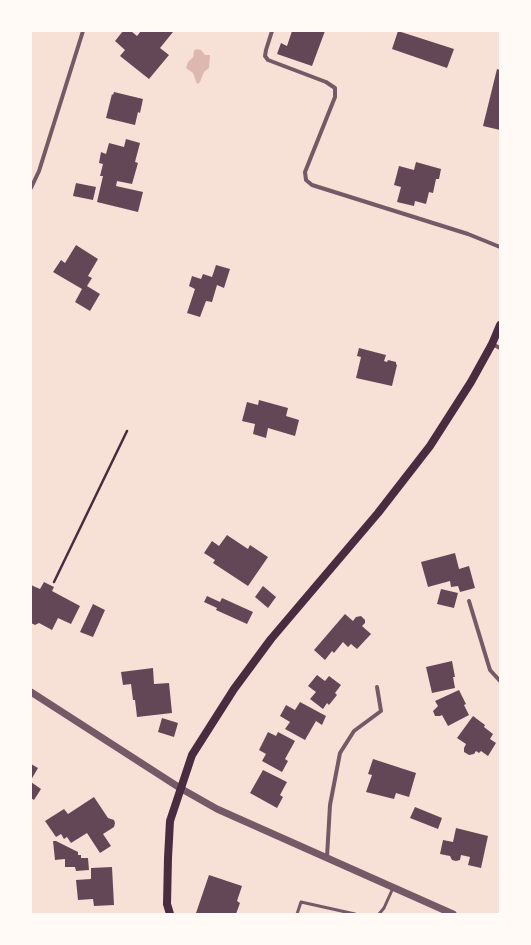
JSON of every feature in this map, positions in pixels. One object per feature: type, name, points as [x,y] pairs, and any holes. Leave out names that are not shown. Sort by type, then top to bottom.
[{"type":"main road","points":[[170,914],[168,904],[170,821],[192,755],[234,689],[271,639],[378,513],[430,446],[471,382],[492,344],[500,325]]},
{"type":"street","points":[[31,188],[39,171],[83,31]]},
{"type":"street","points":[[272,31],[265,56],[268,60],[326,82],[335,88],[335,97],[305,172],[306,180],[312,185],[468,234],[500,247]]},
{"type":"street","points":[[492,344],[500,348]]},
{"type":"street","points":[[469,601],[490,670],[500,681]]},
{"type":"street","points":[[327,857],[330,805],[340,753],[354,731],[381,711],[377,687]]},
{"type":"street","points":[[31,692],[180,788],[217,809],[453,914]]},
{"type":"lane","points":[[379,914],[384,908],[393,888]]},
{"type":"lane","points":[[297,914],[300,902],[355,914]]},
{"type":"path","points":[[54,582],[127,431]]},
{"type":"shaded area","points":[[196,49],[201,50],[205,55],[210,55],[209,68],[204,72],[200,82],[197,84],[193,73],[186,68]]},
{"type":"building","points":[[123,31],[131,31],[137,36],[141,31],[173,32],[160,48],[169,55],[149,79],[120,56],[125,50],[115,41]]},
{"type":"building","points":[[292,31],[325,31],[312,66],[277,54],[281,43],[287,46]]},
{"type":"building","points":[[398,31],[454,49],[447,68],[392,49]]},
{"type":"building","points":[[497,69],[500,70],[500,130],[483,126]]},
{"type":"building","points":[[114,92],[143,99],[140,113],[138,112],[135,125],[106,118],[112,94],[113,95]]},
{"type":"building","points":[[126,139],[140,143],[135,162],[138,163],[132,184],[117,181],[116,186],[143,192],[138,212],[97,202],[103,176],[100,176],[103,164],[99,163],[101,152],[106,154],[109,143],[124,147]]},
{"type":"building","points":[[416,162],[441,169],[439,179],[436,179],[433,193],[429,192],[426,204],[415,201],[414,206],[397,202],[401,187],[394,185],[399,166],[414,170]]},
{"type":"building","points":[[76,183],[96,187],[93,200],[73,196]]},
{"type":"building","points":[[76,245],[98,259],[88,276],[92,278],[87,286],[100,294],[90,311],[75,302],[82,289],[53,272],[61,260],[65,263]]},
{"type":"building","points":[[216,265],[230,269],[224,288],[217,285],[212,302],[206,301],[200,317],[187,313],[195,289],[189,286],[192,276],[201,279],[203,274],[212,277]]},
{"type":"building","points":[[359,348],[386,355],[384,361],[387,362],[388,360],[396,362],[397,365],[392,386],[356,378],[361,357],[357,356]]},
{"type":"building","points":[[259,400],[288,408],[286,416],[299,420],[295,436],[268,428],[266,438],[253,434],[255,424],[242,421],[247,402],[258,405]]},
{"type":"building","points":[[227,535],[248,549],[250,545],[268,557],[248,586],[213,563],[215,560],[204,553],[212,541],[219,546]]},
{"type":"building","points":[[455,553],[459,569],[469,566],[475,588],[460,592],[458,586],[451,587],[450,581],[428,587],[421,562]]},
{"type":"building","points":[[44,582],[54,587],[52,591],[80,606],[71,624],[58,618],[52,630],[39,623],[35,625],[31,623],[31,585],[40,589]]},
{"type":"building","points":[[263,586],[276,597],[268,608],[255,597]]},
{"type":"building","points":[[441,589],[458,593],[454,608],[437,604]]},
{"type":"building","points":[[207,596],[220,602],[222,598],[253,612],[247,624],[216,610],[217,608],[204,602]]},
{"type":"building","points":[[93,604],[105,610],[93,637],[80,632]]},
{"type":"building","points":[[345,614],[353,621],[356,617],[361,616],[365,620],[365,623],[362,626],[371,634],[357,649],[351,644],[348,647],[343,642],[334,653],[332,651],[325,660],[314,650]]},
{"type":"building","points":[[452,661],[455,677],[453,677],[455,688],[432,693],[426,667]]},
{"type":"building","points":[[153,668],[154,684],[169,683],[172,713],[137,717],[131,684],[123,685],[121,672]]},
{"type":"building","points":[[317,675],[325,681],[329,676],[341,685],[335,693],[337,695],[329,705],[327,703],[323,709],[310,699],[316,692],[308,686]]},
{"type":"building","points":[[459,690],[466,704],[464,705],[469,715],[448,726],[442,715],[435,716],[433,711],[438,706],[435,701]]},
{"type":"building","points":[[300,702],[326,716],[322,725],[316,721],[305,740],[285,729],[290,722],[280,716],[286,705],[295,710]]},
{"type":"building","points":[[473,716],[485,725],[484,727],[493,734],[490,739],[496,743],[488,756],[481,751],[479,753],[476,751],[474,754],[469,755],[464,752],[466,744],[457,738]]},
{"type":"building","points":[[162,718],[178,723],[174,737],[158,732]]},
{"type":"building","points":[[268,732],[276,736],[278,732],[295,741],[285,759],[288,761],[282,772],[262,761],[266,754],[259,750]]},
{"type":"building","points":[[373,759],[416,773],[409,797],[396,793],[394,799],[366,792],[372,775],[368,774]]},
{"type":"building","points":[[31,764],[38,768],[31,780]]},
{"type":"building","points":[[263,770],[287,782],[280,795],[283,797],[277,808],[250,793]]},
{"type":"building","points":[[31,782],[41,789],[34,800],[31,798]]},
{"type":"building","points":[[94,797],[108,818],[114,820],[115,823],[114,827],[103,834],[111,846],[100,853],[87,833],[71,843],[67,837],[64,839],[61,834],[56,837],[45,821],[64,809],[68,814]]},
{"type":"building","points":[[415,807],[442,818],[438,829],[410,818]]},
{"type":"building","points":[[456,828],[488,836],[481,868],[468,865],[470,857],[461,855],[460,860],[456,861],[452,860],[450,856],[440,854],[443,840],[453,842]]},
{"type":"building","points":[[53,841],[56,841],[78,852],[78,855],[81,855],[81,858],[88,858],[89,870],[76,871],[75,867],[65,867],[65,859],[55,860]]},
{"type":"building","points":[[112,867],[114,905],[94,906],[93,899],[78,900],[76,880],[91,879],[91,868]]},
{"type":"building","points":[[209,875],[242,886],[237,901],[240,903],[236,914],[196,913]]}]
